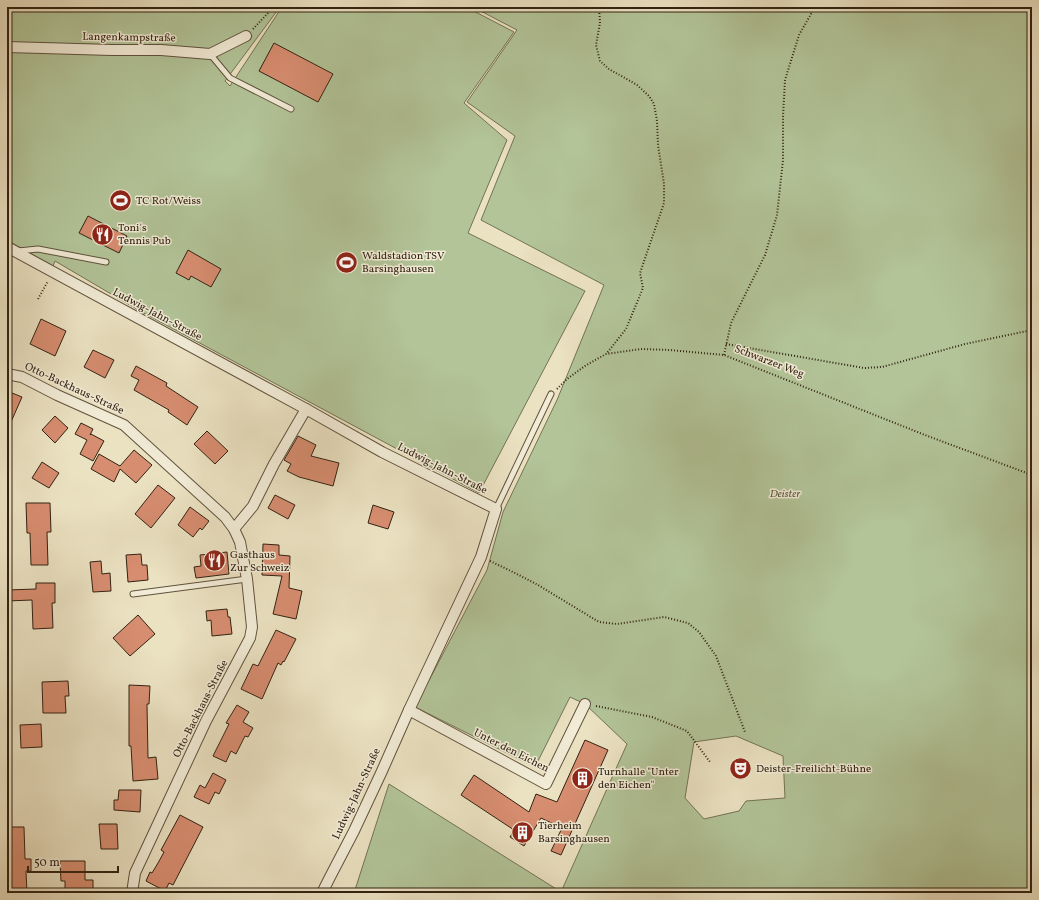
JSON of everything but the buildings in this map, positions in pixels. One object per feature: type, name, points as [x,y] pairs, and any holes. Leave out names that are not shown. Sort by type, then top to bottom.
[{"type":"street","points":[[210,54],[246,36]]},
{"type":"street","name":"Langenkampstraße","points":[[7,47],[161,50],[210,54]]},
{"type":"street","name":"Ludwig-Jahn-Straße","points":[[11,249],[306,409],[382,452],[496,509],[481,558],[408,710],[354,831],[322,893]]},
{"type":"street","name":"Otto-Backhaus-Straße","points":[[7,374],[22,377],[57,395],[124,425],[225,517],[234,529],[240,542],[247,579],[252,627],[250,638],[206,721],[135,873],[132,893]]},
{"type":"street","points":[[234,529],[253,506],[274,464],[306,409]]},
{"type":"street","name":"Unter den Eichen","points":[[408,710],[546,784],[585,704]]},
{"type":"lane","points":[[210,54],[230,78],[291,109]]},
{"type":"lane","points":[[11,249],[38,249],[106,262]]},
{"type":"lane","points":[[496,509],[551,394]]},
{"type":"lane","points":[[133,594],[247,579]]},
{"type":"path","points":[[246,36],[269,12],[271,7]]},
{"type":"path","points":[[599,7],[600,23],[596,45],[600,61],[609,69],[637,86],[649,96],[654,104],[664,184],[664,203],[640,273],[643,288],[626,328],[606,354]]},
{"type":"path","points":[[724,355],[731,323],[765,255],[778,215],[783,160],[785,80],[799,35],[815,7]]},
{"type":"path","points":[[38,299],[52,272]]},
{"type":"path","points":[[726,344],[864,368],[882,367],[965,344],[1032,330]]},
{"type":"path","name":"Schwarzer Weg","points":[[551,394],[567,379],[585,366],[606,354],[641,349],[724,355],[925,435],[1032,475]]},
{"type":"path","points":[[481,558],[538,585],[599,622],[617,624],[664,618],[688,623],[699,632],[716,656],[745,732]]},
{"type":"path","points":[[585,704],[652,717],[687,731],[710,762]]},
{"type":"green space","name":"Waldstadion TSV Barsinghausen","points":[[7,7],[280,7],[225,81],[230,86],[282,7],[466,7],[514,32],[464,103],[507,140],[468,233],[585,291],[479,493],[140,311],[55,261],[53,266],[7,240]]},
{"type":"green space","name":"Deister","points":[[473,7],[1032,7],[1032,893],[354,893],[389,784],[561,892],[627,744],[585,704],[570,697],[535,767],[415,707],[487,570],[503,512],[557,400],[604,285],[481,220],[515,136],[467,102],[517,30]],"holes":[[[736,736],[783,756],[785,798],[746,801],[739,811],[704,819],[685,798],[694,742]]]},
{"type":"place","name":"TC Rot/Weiss","points":[[121,201]]},
{"type":"place","name":"Toni's Tennis Pub","points":[[103,234]]},
{"type":"place","name":"Waldstadion TSV Barsinghausen","points":[[347,262]]},
{"type":"place","name":"Gasthaus Zur Schweiz","points":[[214,561]]},
{"type":"place","name":"Deister-Freilicht-Bühne","points":[[741,769]]},
{"type":"place","name":"Turnhalle \"Unter den Eichen\"","points":[[582,778]]},
{"type":"place","name":"Tierheim Barsinghausen","points":[[523,832]]}]
